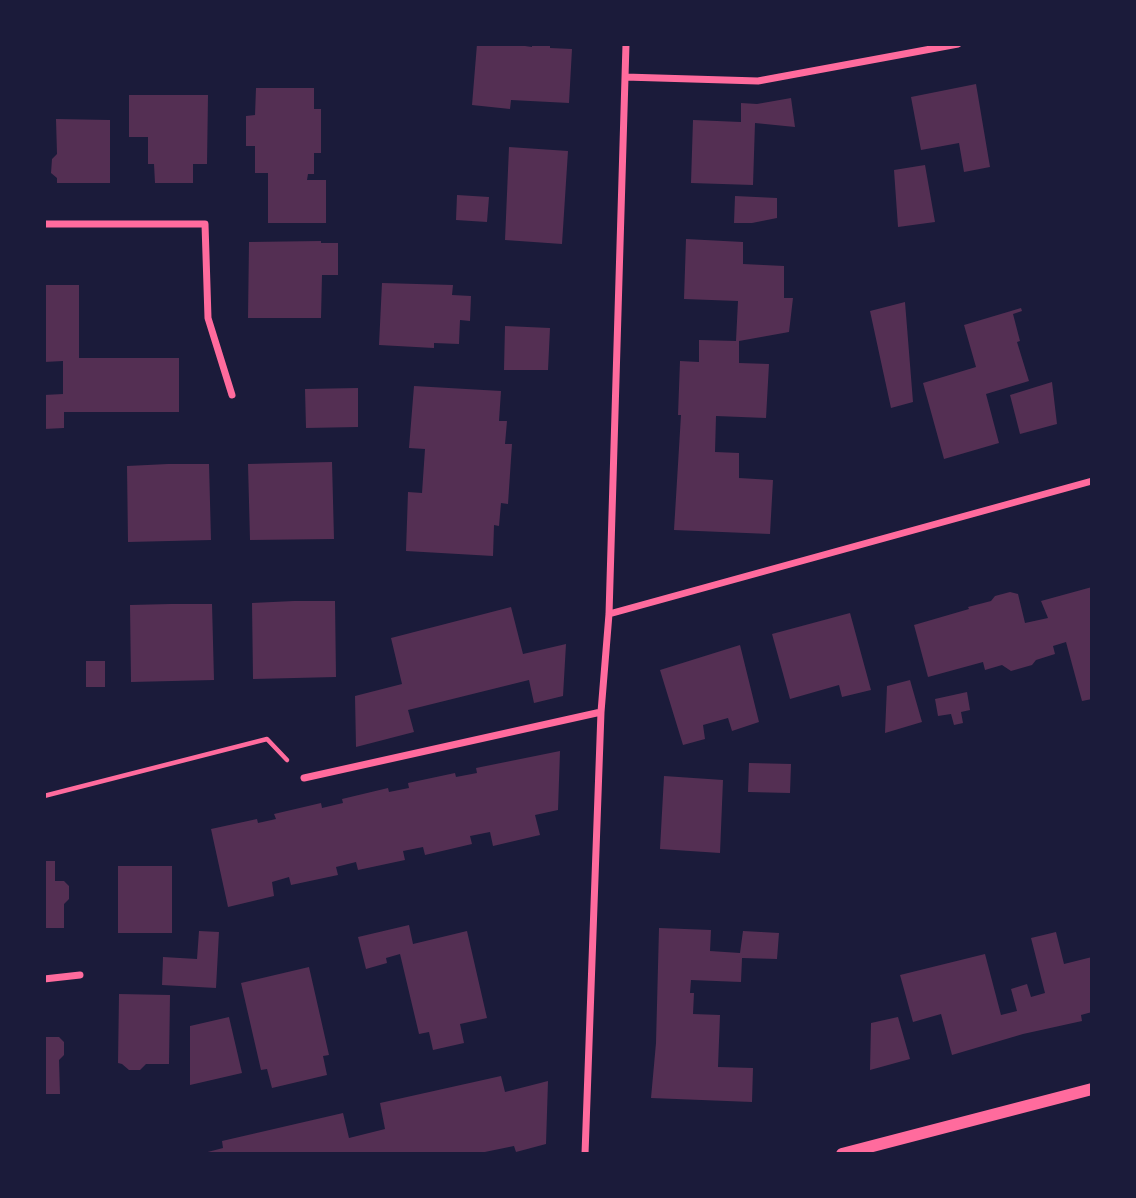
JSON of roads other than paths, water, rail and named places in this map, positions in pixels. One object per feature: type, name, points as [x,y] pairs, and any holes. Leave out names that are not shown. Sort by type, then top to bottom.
[{"type":"street","points":[[585,1154],[601,712],[609,614],[626,44]]},
{"type":"street","points":[[625,77],[758,80],[958,44]]},
{"type":"street","points":[[44,225],[205,224],[208,318],[232,395]]},
{"type":"street","points":[[609,614],[1092,481]]},
{"type":"street","points":[[304,778],[601,712]]},
{"type":"street","points":[[44,979],[80,975]]},
{"type":"street","points":[[842,1154],[1092,1089]]}]
